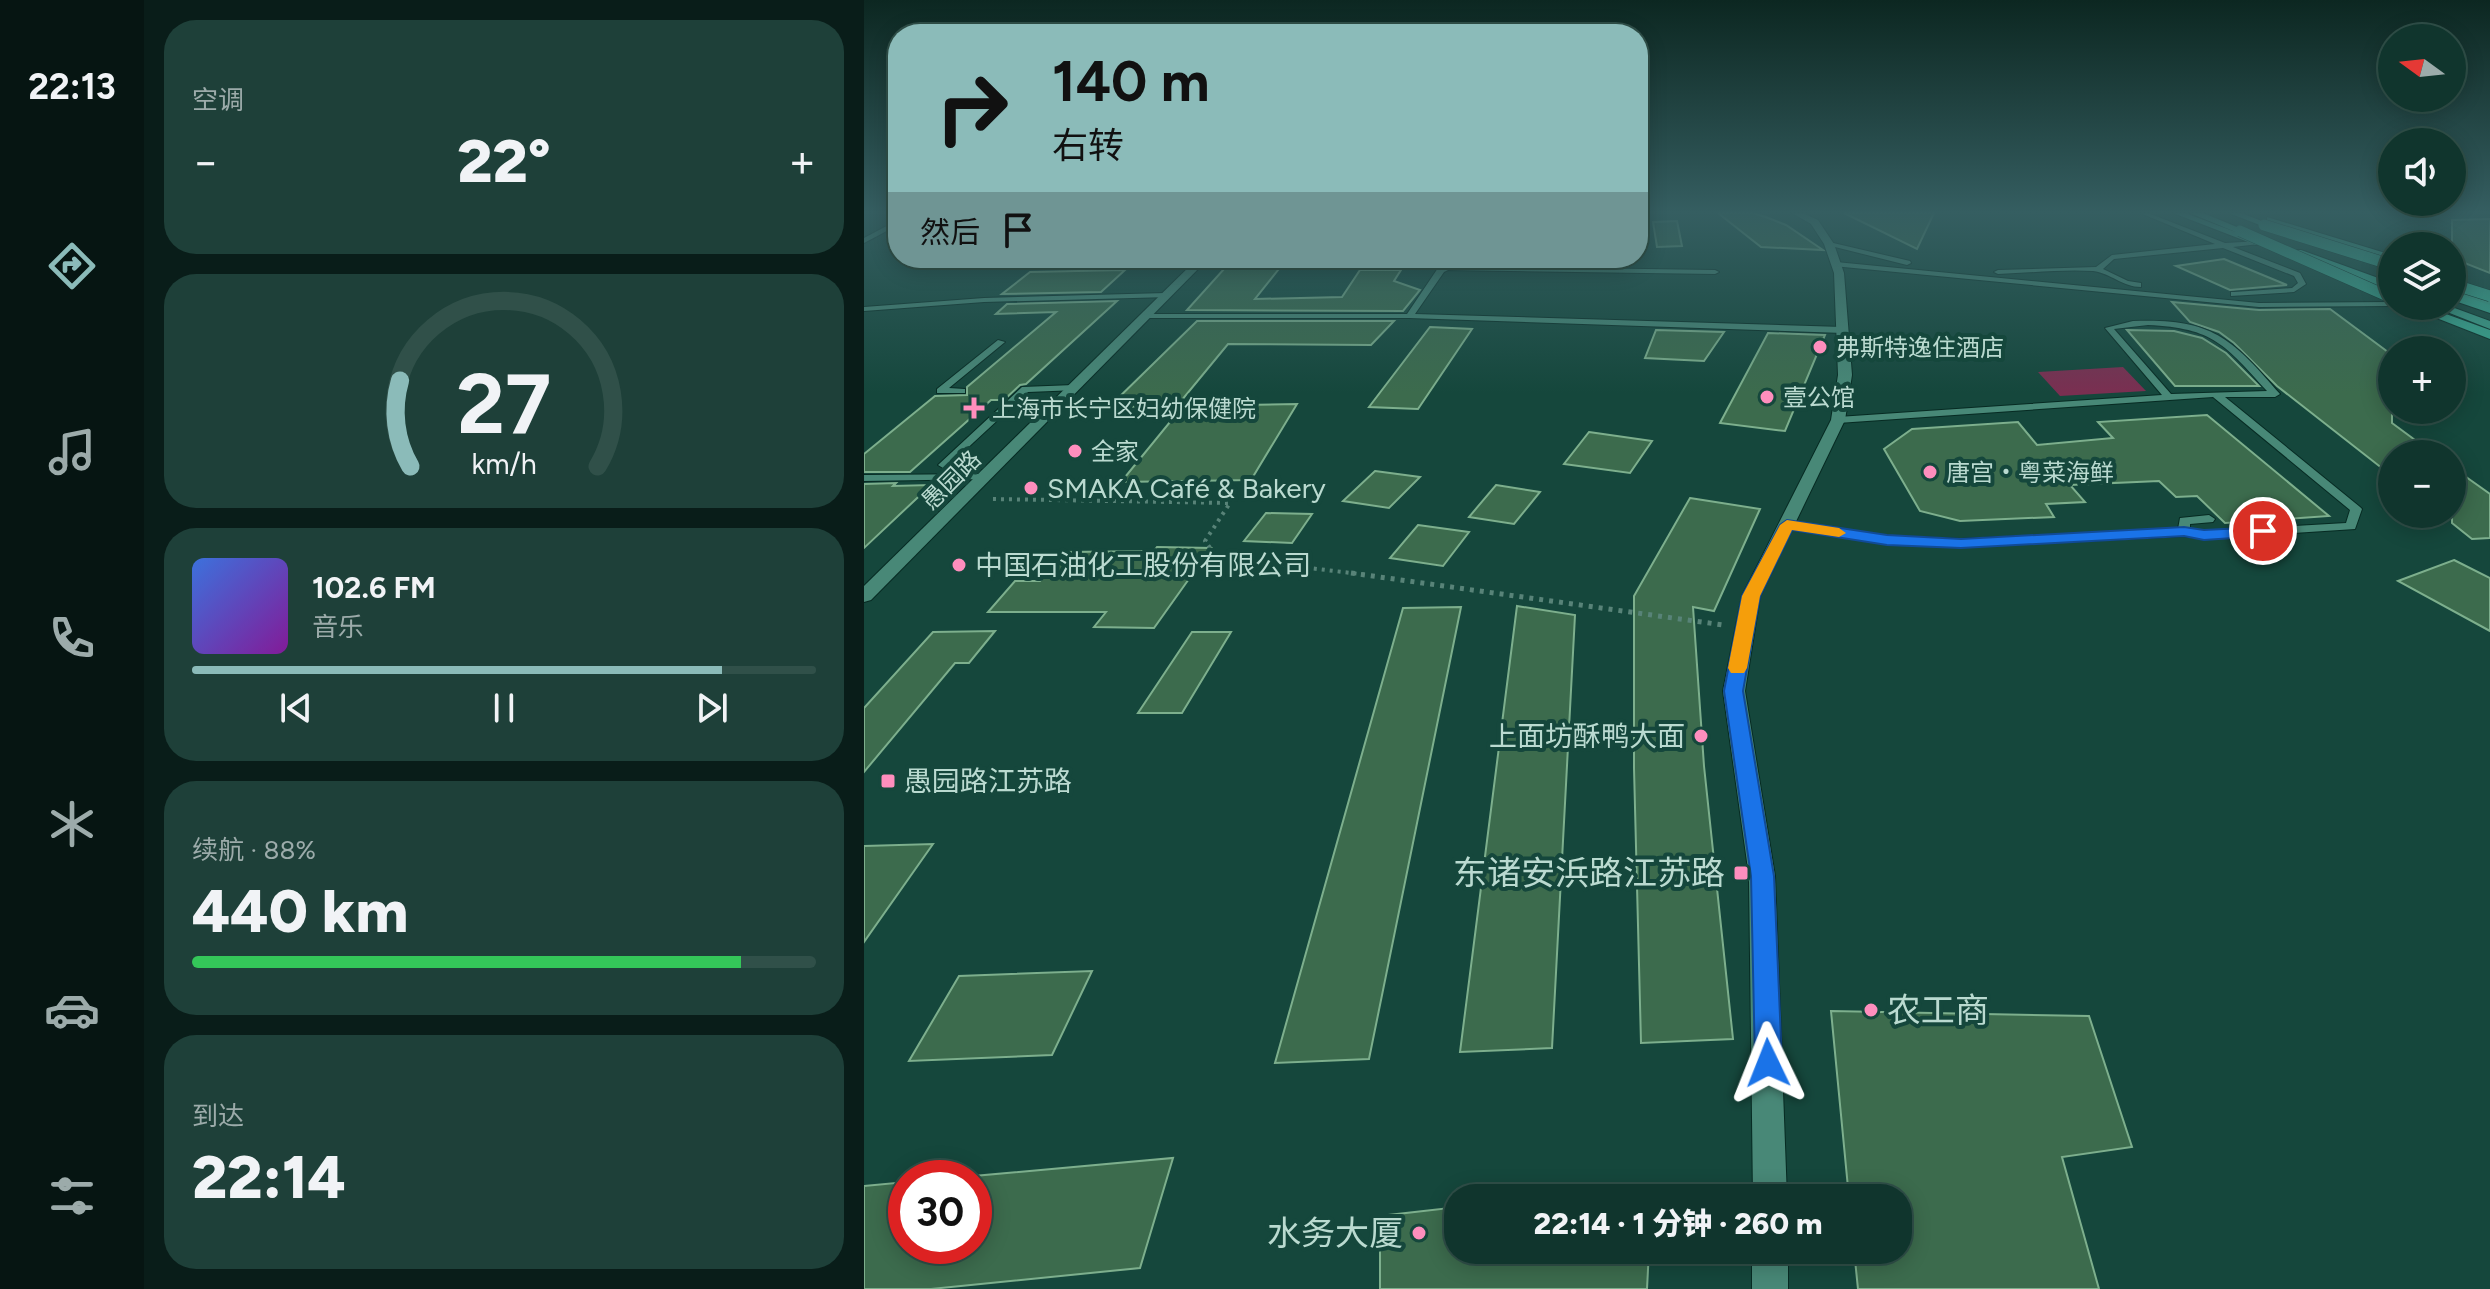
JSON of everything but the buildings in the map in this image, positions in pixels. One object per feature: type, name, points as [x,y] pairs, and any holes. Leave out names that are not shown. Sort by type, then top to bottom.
[{"type":"highway","points":[[2332,273],[2378,295]]},
{"type":"highway","points":[[2352,273],[2378,283]]},
{"type":"highway","points":[[2466,285],[2490,292]]},
{"type":"highway","points":[[2466,299],[2490,309]]},
{"type":"highway","points":[[2466,314],[2490,323]]},
{"type":"highway","points":[[2450,320],[2490,335]]},
{"type":"main road","points":[[2349,273],[2378,283]]},
{"type":"main road","points":[[2468,295],[2490,292]]},
{"type":"main road","points":[[2468,295],[2490,303]]},
{"type":"main road","points":[[2466,315],[2490,323]]},
{"type":"street","name":"愚园路","points":[[864,596],[871,583],[963,499],[1188,273]]},
{"type":"street","points":[[1770,1184],[1762,876],[1734,691],[1751,596],[1838,420],[1845,375],[1843,330],[1835,273]]},
{"type":"street","points":[[1770,1264],[1770,1289]]},
{"type":"lane","points":[[1409,316],[1439,273]]},
{"type":"lane","points":[[1992,273],[2259,305],[2378,301]]},
{"type":"lane","points":[[2106,273],[2126,283],[2246,295],[2294,290],[2302,284],[2292,273]]},
{"type":"lane","points":[[864,309],[984,300],[1166,295]]},
{"type":"lane","points":[[1146,316],[1409,316],[1843,330]]},
{"type":"lane","points":[[1838,420],[2167,395],[2275,394],[2217,336],[2176,324],[2120,323],[2109,328],[2167,395]]},
{"type":"lane","points":[[962,391],[940,391],[1001,342]]},
{"type":"lane","points":[[943,465],[1023,389],[1074,388]]},
{"type":"lane","points":[[1787,525],[1887,540],[1961,543],[2184,532],[2204,535],[2351,526],[2356,509],[2215,394]]},
{"type":"lane","points":[[2040,405],[2066,412],[2107,409]]},
{"type":"lane","points":[[864,478],[985,477]]},
{"type":"lane","points":[[2184,532],[2184,521],[2209,519]]},
{"type":"path","points":[[963,499],[1230,503],[1205,541],[1217,557],[1474,588],[1744,628]]},
{"type":"shaded area","points":[[2123,367],[2146,391],[2060,396],[2038,372]]},
{"type":"slow traffic","points":[[1737,668],[1751,596],[1787,525],[1839,533]]},
{"type":"place","name":"弗斯特逸住酒店","points":[[1820,347]]},
{"type":"place","name":"壹公馆","points":[[1767,397]]},
{"type":"place","name":"上海市长宁区妇幼保健院","points":[[974,408]]},
{"type":"place","name":"全家","points":[[1075,451]]},
{"type":"place","name":"唐宫・粤菜海鲜","points":[[1930,472]]},
{"type":"place","name":"SMAKA Café & Bakery","points":[[1031,488]]},
{"type":"place","name":"中国石油化工股份有限公司","points":[[959,565]]},
{"type":"place","name":"上面坊酥鸭大面","points":[[1701,736]]},
{"type":"place","name":"愚园路江苏路","points":[[888,781]]},
{"type":"place","name":"东诸安浜路江苏路","points":[[1741,873]]},
{"type":"place","name":"农工商","points":[[1871,1010]]},
{"type":"place","name":"水务大厦","points":[[1419,1233]]},
{"type":"route","points":[[1768,1063],[1762,876],[1734,691],[1751,596],[1787,525],[1887,540],[1961,543],[2263,531]]}]
